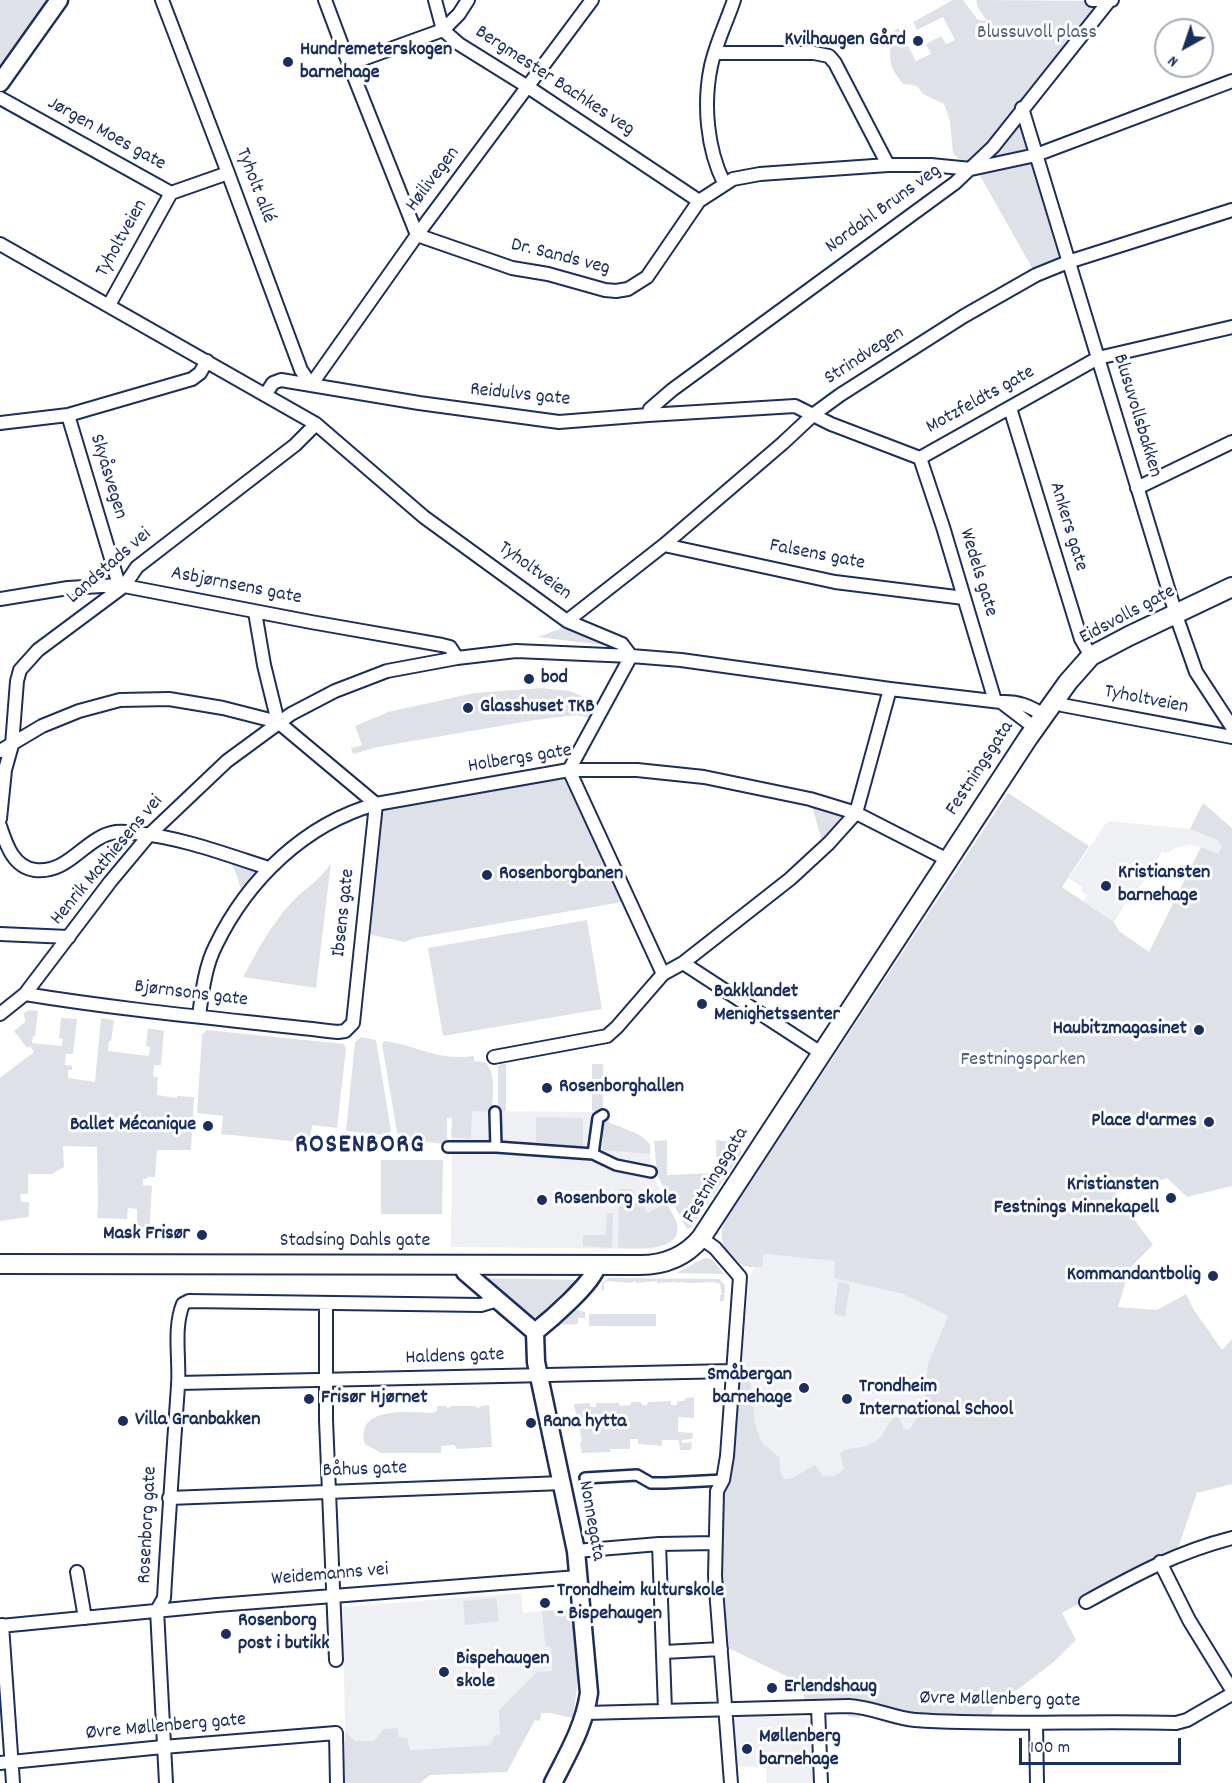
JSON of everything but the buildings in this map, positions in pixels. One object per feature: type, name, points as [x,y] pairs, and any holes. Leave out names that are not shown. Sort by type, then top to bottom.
[{"type":"main road","name":"Eidsvolls gate","points":[[1044,714],[1091,656],[1232,588]]},
{"type":"main road","name":"Festningsgata","points":[[701,1238],[1044,714]]},
{"type":"main road","name":"Stadsing Dahls gate","points":[[0,1264],[597,1266],[663,1263],[689,1250],[701,1238]]},
{"type":"street","points":[[0,83],[58,0]]},
{"type":"street","name":"Tyholt allé","points":[[162,0],[301,370],[311,385]]},
{"type":"street","points":[[326,0],[417,235]]},
{"type":"street","points":[[435,0],[443,30]]},
{"type":"street","points":[[443,30],[459,14],[468,0]]},
{"type":"street","name":"Høilivegen","points":[[311,385],[417,235],[592,0]]},
{"type":"street","points":[[724,183],[714,158],[708,125],[711,67],[734,0]]},
{"type":"street","points":[[1092,0],[1110,1]]},
{"type":"street","name":"Nordahl Bruns veg","points":[[648,415],[650,409],[672,390],[971,169],[993,147],[1110,1]]},
{"type":"street","name":"Bergmester Bachkes veg","points":[[349,64],[443,30],[459,44],[699,201]]},
{"type":"street","points":[[715,53],[814,53],[829,56],[835,63],[888,165]]},
{"type":"street","points":[[971,169],[1036,155],[1232,81]]},
{"type":"street","name":"Jørgen Moes gate","points":[[0,98],[171,193],[228,173]]},
{"type":"street","name":"Blusuvollsbakken","points":[[1022,108],[1176,614],[1196,672],[1232,727]]},
{"type":"street","name":"Dr. Sands veg","points":[[417,235],[512,268],[548,274],[616,291],[628,289],[647,277],[699,201],[733,179],[760,174],[888,165],[930,165],[971,169]]},
{"type":"street","name":"Tyholtveien","points":[[109,305],[171,193]]},
{"type":"street","name":"Strindvegen","points":[[567,621],[664,545],[814,414],[964,316],[1067,257],[1232,210]]},
{"type":"street","name":"Tyholtveien","points":[[0,244],[316,424],[424,517],[567,621],[622,644],[630,656]]},
{"type":"street","name":"Motzfeldts gate","points":[[814,414],[831,424],[920,458],[1098,358],[1232,327]]},
{"type":"street","name":"Skyåsvegen","points":[[0,423],[68,415],[192,379],[200,373],[207,361]]},
{"type":"street","name":"Reidulvs gate","points":[[265,395],[277,380],[560,422],[795,406],[814,414]]},
{"type":"street","name":"Ankers gate","points":[[1010,408],[1081,639],[1091,656]]},
{"type":"street","name":"Skyåsvegen","points":[[68,415],[122,586]]},
{"type":"street","name":"Landstads vei","points":[[0,819],[6,770],[12,745],[17,681],[24,665],[38,650],[122,586],[137,567],[295,445],[316,424]]},
{"type":"street","points":[[1137,488],[1232,442]]},
{"type":"street","name":"Wedels gate","points":[[920,458],[998,702]]},
{"type":"street","name":"Falsens gate","points":[[664,545],[835,582],[964,598]]},
{"type":"street","name":"Asbjørnsens gate","points":[[0,599],[68,588],[122,586],[442,645],[450,648],[457,658]]},
{"type":"street","points":[[255,612],[264,665],[278,722]]},
{"type":"street","name":"Henrik Mathiesens vei","points":[[0,1014],[25,994],[110,882],[150,834],[227,760],[278,722],[335,691],[387,671],[457,658],[516,651],[630,656]]},
{"type":"street","points":[[663,974],[569,770],[630,656],[692,661],[998,702]]},
{"type":"street","points":[[494,1056],[607,1036],[629,1015],[663,974],[683,963],[790,879],[829,843],[856,813],[890,689]]},
{"type":"street","points":[[0,751],[42,726],[79,711],[120,700],[170,699],[223,708],[278,722],[376,804]]},
{"type":"street","name":"Tyholtveien","points":[[998,702],[1044,714],[1062,705],[1232,737]]},
{"type":"street","name":"Holbergs gate","points":[[199,1016],[202,991],[214,947],[235,911],[268,868],[312,834],[357,809],[376,804],[569,770],[637,770],[704,777],[771,790],[856,813],[948,860]]},
{"type":"street","name":"Ibsens gate","points":[[351,1026],[376,804]]},
{"type":"street","points":[[0,826],[8,850],[19,862],[34,870],[59,868],[102,836],[118,831],[150,834],[268,868]]},
{"type":"street","points":[[0,934],[69,937]]},
{"type":"street","points":[[683,963],[821,1053]]},
{"type":"street","name":"Bjørnsons gate","points":[[25,994],[338,1032],[345,1031],[351,1026]]},
{"type":"street","points":[[495,1112],[496,1147]]},
{"type":"street","points":[[593,1154],[598,1118],[603,1115]]},
{"type":"street","points":[[448,1147],[496,1147],[593,1154],[616,1165],[651,1172]]},
{"type":"street","points":[[616,1165],[616,1176]]},
{"type":"street","name":"Festningsgata","points":[[701,1238],[715,1248],[740,1277],[727,1456],[723,1480],[717,1491],[715,1543],[715,1576],[726,1710]]},
{"type":"street","points":[[463,1265],[465,1272],[535,1332],[592,1277],[597,1266]]},
{"type":"street","points":[[336,1660],[329,1492],[326,1305],[481,1305],[498,1300]]},
{"type":"street","name":"Rosenborg gate","points":[[166,1783],[158,1610],[164,1598],[178,1383],[180,1311],[183,1304],[189,1302],[326,1305]]},
{"type":"street","name":"Nonnegata","points":[[535,1332],[538,1375],[576,1551],[589,1693],[582,1727],[553,1783]]},
{"type":"street","name":"Haldens gate","points":[[178,1383],[732,1371]]},
{"type":"street","points":[[585,1478],[637,1475],[651,1483],[723,1480]]},
{"type":"street","name":"Båhus gate","points":[[169,1498],[562,1483]]},
{"type":"street","points":[[1086,1602],[1160,1562],[1202,1545],[1232,1538]]},
{"type":"street","points":[[576,1551],[659,1544],[715,1543]]},
{"type":"street","points":[[659,1544],[665,1710]]},
{"type":"street","points":[[1160,1562],[1189,1620],[1231,1686]]},
{"type":"street","points":[[77,1572],[85,1618]]},
{"type":"street","name":"Weidemanns vei","points":[[1,1625],[158,1610],[578,1577]]},
{"type":"street","points":[[1,1625],[6,1763],[13,1783]]},
{"type":"street","points":[[664,1652],[721,1649]]},
{"type":"street","name":"Øvre Møllenberg gate","points":[[586,1713],[865,1707],[912,1720],[1176,1723],[1187,1720],[1231,1686]]},
{"type":"street","points":[[818,1707],[821,1783]]},
{"type":"street","points":[[726,1710],[731,1783]]},
{"type":"street","points":[[1036,1723],[1037,1783]]},
{"type":"street","name":"Øvre Møllenberg gate","points":[[6,1763],[336,1733],[337,1783]]},
{"type":"shaded area","points":[[1111,821],[1190,829],[1217,840],[1222,846],[1218,854],[1192,845],[1178,847],[1166,853],[1162,852],[1129,904],[1126,903],[1114,922],[1083,901],[1087,895],[1081,891],[1083,888],[1069,878],[1106,823]]},
{"type":"shaded area","points":[[472,1111],[603,1112],[603,1118],[607,1118],[610,1123],[638,1134],[650,1144],[651,1172],[677,1223],[676,1235],[667,1244],[651,1249],[451,1247],[452,1118]]},
{"type":"shaded area","points":[[764,1254],[836,1261],[834,1278],[903,1294],[948,1316],[928,1364],[924,1408],[893,1454],[810,1488],[734,1459],[749,1280],[753,1269],[762,1267]]},
{"type":"shaded area","name":"Bispehaugen skole","points":[[521,1593],[523,1613],[542,1611],[545,1646],[551,1646],[552,1672],[490,1745],[409,1750],[398,1737],[398,1728],[383,1729],[374,1741],[356,1741],[345,1732],[343,1607]]},
{"type":"shaded area","points":[[731,1715],[815,1718],[817,1783],[766,1783],[766,1768],[734,1766]]},
{"type":"green space","points":[[0,0],[49,0],[0,68]]},
{"type":"green space","name":"Blussuvoll plass","points":[[953,0],[963,0],[978,20],[987,21],[978,8],[976,0],[1109,1],[1022,108],[1068,262],[1036,275],[977,167],[971,169],[953,154],[950,121],[944,104],[923,94],[917,86],[903,84],[890,60],[892,33],[898,28],[904,38],[900,40],[904,47],[908,46],[916,61],[931,54],[926,44],[941,36],[946,44],[955,40],[943,17],[917,30],[913,22]]},
{"type":"green space","points":[[565,627],[612,646],[538,637]]},
{"type":"green space","points":[[542,688],[570,691],[603,705],[595,719],[577,715],[535,720],[378,747],[353,754],[351,748],[362,745],[355,726],[388,712],[474,693]]},
{"type":"green space","points":[[569,770],[628,901],[415,938],[404,942],[363,933],[376,804]]},
{"type":"green space","name":"Festningsparken","points":[[1008,793],[1089,846],[1062,887],[1114,922],[1119,931],[1149,952],[1201,847],[1218,854],[1222,846],[1217,840],[1190,829],[1203,803],[1232,828],[1232,1186],[1187,1197],[1167,1178],[1115,1193],[1153,1245],[1130,1268],[1118,1307],[1157,1310],[1186,1294],[1194,1310],[1222,1350],[1232,1339],[1232,1484],[1197,1493],[1178,1548],[1062,1613],[1076,1640],[1056,1660],[1020,1688],[996,1702],[988,1722],[865,1709],[859,1718],[848,1716],[844,1706],[805,1705],[803,1684],[720,1644],[721,1492],[729,1480],[734,1459],[739,1381],[741,1374],[747,1375],[750,1379],[755,1424],[762,1443],[779,1457],[781,1475],[785,1479],[793,1478],[815,1465],[823,1476],[835,1476],[844,1469],[840,1453],[875,1442],[894,1417],[899,1418],[904,1429],[909,1430],[924,1408],[928,1364],[948,1316],[903,1294],[834,1278],[835,1261],[764,1254],[762,1267],[744,1265],[729,1255],[722,1239],[722,1230],[725,1221]]},
{"type":"green space","points":[[810,799],[856,813],[829,843],[822,841]]},
{"type":"green space","points":[[229,859],[268,868],[244,899],[237,876]]},
{"type":"green space","points":[[331,863],[316,988],[243,977],[279,917]]},
{"type":"green space","points":[[587,920],[602,1009],[443,1036],[428,948]]},
{"type":"green space","points":[[30,1010],[38,1011],[32,1043],[62,1046],[63,1039],[59,1038],[61,1018],[77,1019],[73,1054],[66,1054],[65,1065],[72,1066],[72,1070],[68,1070],[68,1078],[95,1082],[101,1018],[114,1020],[108,1051],[149,1056],[150,1047],[146,1046],[148,1028],[164,1031],[161,1065],[154,1065],[153,1076],[158,1077],[157,1095],[177,1098],[177,1096],[194,1097],[191,1150],[157,1150],[155,1177],[143,1179],[143,1185],[152,1186],[149,1238],[137,1237],[137,1209],[128,1208],[127,1219],[97,1218],[97,1147],[63,1146],[64,1167],[52,1174],[28,1174],[28,1194],[20,1194],[21,1202],[29,1202],[29,1217],[0,1221],[0,1078],[34,1052],[30,1046],[27,1048],[14,1031],[25,1022],[24,1013]]},
{"type":"green space","points":[[207,1030],[344,1044],[346,1049],[337,1128],[312,1125],[310,1143],[221,1134],[223,1116],[197,1113],[202,1035]]},
{"type":"green space","points":[[361,1037],[376,1040],[391,1131],[387,1136],[346,1131],[355,1042]]},
{"type":"green space","points":[[385,1041],[439,1055],[474,1056],[474,1061],[485,1062],[492,1078],[492,1112],[472,1111],[471,1139],[451,1137],[452,1118],[447,1118],[447,1141],[443,1144],[398,1138],[382,1044]]},
{"type":"green space","points":[[506,1064],[506,1111],[498,1112],[498,1066]]},
{"type":"green space","points":[[592,1064],[603,1064],[603,1112],[592,1111]]},
{"type":"green space","points":[[536,1117],[583,1118],[583,1146],[536,1142]]},
{"type":"green space","points":[[607,1118],[610,1123],[638,1134],[650,1144],[650,1154],[603,1150],[603,1119]]},
{"type":"green space","points":[[667,1140],[667,1175],[717,1173],[716,1140],[734,1144],[742,1152],[692,1227],[687,1229],[657,1175],[654,1141]]},
{"type":"green space","points":[[381,1160],[443,1160],[442,1214],[381,1214]]},
{"type":"green space","points":[[619,1189],[632,1189],[648,1213],[666,1203],[677,1225],[677,1234],[672,1240],[665,1245],[655,1247],[618,1248]]},
{"type":"green space","points":[[607,1213],[613,1213],[612,1248],[583,1246],[583,1235],[606,1235]]},
{"type":"green space","points":[[704,1258],[712,1259],[724,1274],[677,1273]]},
{"type":"green space","points":[[482,1278],[582,1280],[553,1310],[544,1316],[536,1317],[519,1310]]},
{"type":"green space","points":[[609,1278],[719,1279],[725,1285],[724,1301],[720,1302],[720,1295],[722,1295],[720,1284],[713,1282],[607,1281],[604,1283],[604,1290],[601,1290],[602,1283]]},
{"type":"green space","points":[[838,1282],[850,1284],[845,1317],[834,1314]]},
{"type":"green space","points":[[572,1309],[585,1312],[585,1318],[578,1318],[578,1323],[574,1325],[561,1324],[557,1327]]},
{"type":"green space","points":[[589,1314],[656,1314],[656,1326],[589,1326]]},
{"type":"green space","points":[[694,1397],[694,1418],[678,1417],[678,1432],[693,1433],[692,1439],[681,1440],[683,1443],[692,1442],[691,1450],[680,1450],[679,1440],[662,1440],[662,1446],[638,1444],[638,1439],[630,1439],[630,1449],[582,1453],[574,1404],[590,1403],[590,1407],[596,1407],[596,1403],[619,1403],[620,1406],[631,1405],[631,1402],[641,1402],[642,1405],[647,1405],[648,1402],[671,1401],[671,1405],[677,1405],[677,1401]]},
{"type":"green space","points":[[489,1405],[492,1447],[457,1449],[454,1445],[441,1446],[441,1453],[381,1453],[365,1444],[364,1432],[368,1423],[375,1417],[398,1412],[432,1413],[437,1411],[437,1406],[446,1406],[448,1409],[451,1406],[478,1408]]},
{"type":"green space","points":[[496,1598],[499,1621],[465,1625],[463,1601]]},
{"type":"green space","points":[[571,1609],[577,1677],[572,1718],[541,1713],[540,1721],[535,1720],[507,1772],[430,1775],[420,1783],[345,1783],[345,1732],[356,1741],[374,1741],[383,1729],[398,1728],[398,1737],[407,1738],[410,1750],[490,1745],[495,1735],[500,1734],[499,1710],[537,1672],[552,1671],[551,1647],[545,1646],[542,1611]]},
{"type":"place","name":"Kvilhaugen Gård","points":[[918,41]]},
{"type":"place","name":"Hundremeterskogen barnehage","points":[[288,62]]},
{"type":"place","name":"bod","points":[[529,679]]},
{"type":"place","name":"Glasshuset TKB","points":[[468,708]]},
{"type":"place","name":"Rosenborgbanen","points":[[487,875]]},
{"type":"place","name":"Kristiansten barnehage","points":[[1106,886]]},
{"type":"place","name":"Bakklandet Menighetssenter","points":[[702,1004]]},
{"type":"place","name":"Haubitzmagasinet","points":[[1199,1030]]},
{"type":"place","name":"Rosenborghallen","points":[[547,1088]]},
{"type":"place","name":"Place d'armes","points":[[1209,1122]]},
{"type":"place","name":"Ballet Mécanique","points":[[208,1126]]},
{"type":"place","name":"Kristiansten Festnings Minnekapell","points":[[1171,1198]]},
{"type":"place","name":"Rosenborg skole","points":[[542,1200]]},
{"type":"place","name":"Mask Frisør","points":[[202,1235]]},
{"type":"place","name":"Kommandantbolig","points":[[1213,1276]]},
{"type":"place","name":"Småbergan barnehage","points":[[804,1388]]},
{"type":"place","name":"Frisør Hjørnet","points":[[309,1399]]},
{"type":"place","name":"Trondheim International School","points":[[847,1399]]},
{"type":"place","name":"Villa Granbakken","points":[[123,1421]]},
{"type":"place","name":"Rana hytta","points":[[531,1423]]},
{"type":"place","name":"Trondheim kulturskole - Bispehaugen","points":[[545,1603]]},
{"type":"place","name":"Rosenborg post i butikk","points":[[226,1634]]},
{"type":"place","name":"Bispehaugen skole","points":[[444,1672]]},
{"type":"place","name":"Erlendshaug","points":[[772,1688]]},
{"type":"place","name":"Møllenberg barnehage","points":[[747,1749]]},
{"type":"district","name":"ROSENBORG","points":[[360,1147]]}]
